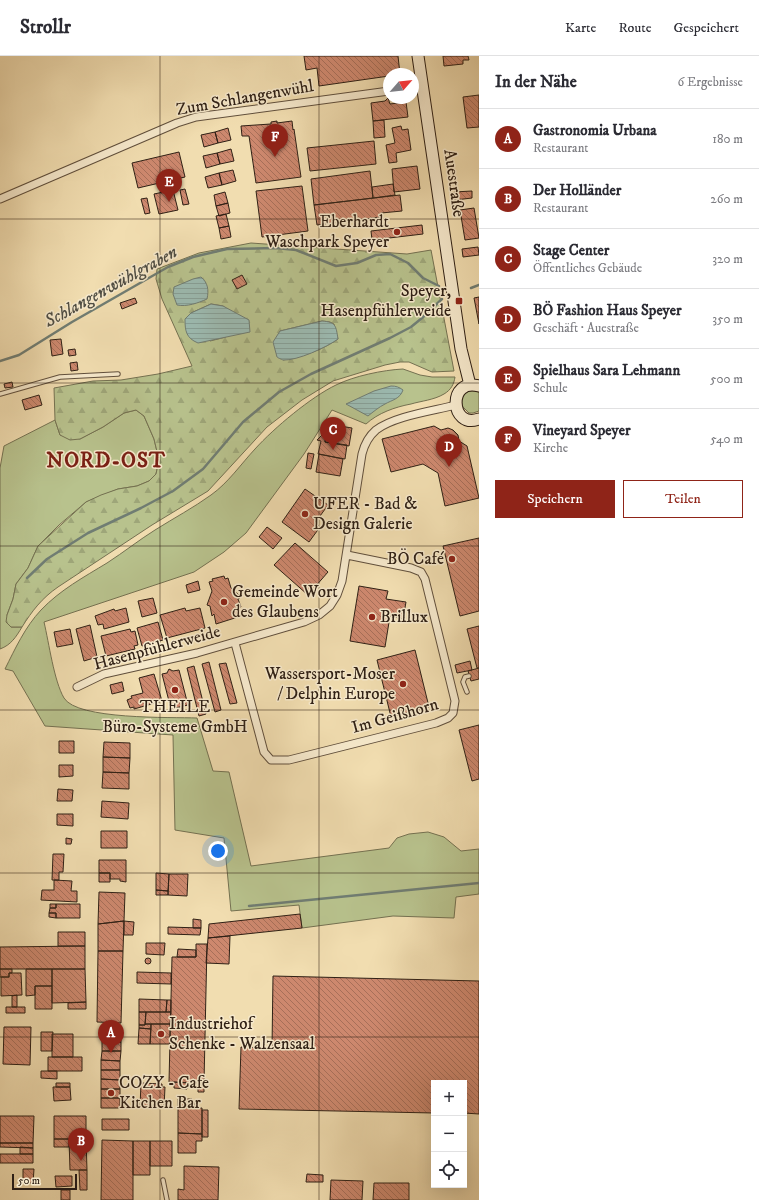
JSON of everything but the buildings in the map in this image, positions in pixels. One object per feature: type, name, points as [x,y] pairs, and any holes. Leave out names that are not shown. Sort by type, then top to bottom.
[{"type":"street","name":"Auestraße","points":[[418,56],[418,68]]},
{"type":"street","name":"Zum Schlangenwühl","points":[[0,200],[177,123],[196,117],[383,92]]},
{"type":"street","name":"Auestraße","points":[[419,93],[461,349],[474,386],[464,387],[460,391],[457,396],[456,405]]},
{"type":"street","points":[[456,405],[460,415],[466,419],[478,422]]},
{"type":"street","name":"Hasenpfühlerweide","points":[[77,687],[104,674],[235,642],[304,622],[319,615],[330,606],[337,595],[342,581],[362,454],[365,445],[375,431],[394,421],[456,405]]},
{"type":"street","name":"Im Geißhorn","points":[[235,642],[264,752],[271,760],[289,760],[436,723],[454,714],[454,701],[425,579],[421,572],[411,568],[347,554]]},
{"type":"lane","points":[[0,394],[60,377],[118,374]]},
{"type":"lane","points":[[467,692],[463,682],[465,677],[470,676]]},
{"type":"lane","points":[[163,1180],[167,1200]]},
{"type":"green space","points":[[251,243],[407,254],[431,250],[454,371],[432,372],[409,362],[400,362],[385,365],[333,381],[302,400],[267,427],[208,491],[152,525],[58,587],[38,605],[22,627],[11,627],[6,622],[16,584],[28,568],[38,546],[86,502],[118,489],[137,486],[149,481],[156,474],[159,460],[154,439],[144,416],[136,410],[124,413],[103,427],[80,439],[70,440],[60,435],[55,420],[54,388],[93,381],[121,380],[158,374],[192,366],[162,299],[156,279],[157,269],[199,253]],"holes":[[[211,304],[223,306],[230,311],[226,337],[210,341],[191,313]],[[322,321],[334,324],[338,339],[312,352],[283,360],[280,331]]]},
{"type":"green space","points":[[403,369],[420,375],[432,377],[455,377],[454,382],[449,391],[440,396],[387,411],[366,424],[332,410],[304,454],[246,533],[224,552],[194,572],[44,622],[52,662],[60,691],[64,698],[72,705],[105,714],[197,718],[213,771],[229,772],[251,866],[389,848],[397,838],[409,834],[428,832],[444,837],[461,851],[479,849],[479,894],[456,897],[454,918],[393,916],[302,928],[299,905],[231,911],[224,838],[175,830],[173,735],[45,726],[13,671],[5,669],[25,631],[48,603],[72,584],[211,495],[229,479],[263,441],[304,405],[326,390],[351,379],[369,374]]},
{"type":"green space","points":[[469,391],[479,392],[479,411],[473,413],[469,413],[462,404],[462,398]]},
{"type":"green space","points":[[136,410],[144,416],[154,439],[159,460],[156,474],[149,481],[137,486],[118,489],[86,502],[59,525],[38,546],[28,568],[16,584],[13,599],[7,615],[11,627],[22,627],[10,643],[0,649],[0,468],[4,446],[55,420],[60,435],[80,439],[103,427],[124,413]]},
{"type":"water","points":[[201,277],[207,287],[207,299],[189,305],[177,305],[173,294],[174,287]]},
{"type":"water","points":[[211,304],[223,306],[249,320],[250,332],[198,343],[191,339],[186,331],[185,319],[191,313]]},
{"type":"water","points":[[322,321],[333,324],[337,331],[338,339],[327,346],[304,356],[289,360],[283,360],[277,357],[273,342],[280,331]]},
{"type":"water","points":[[391,386],[403,390],[402,393],[396,399],[368,416],[346,404],[374,391]]},
{"type":"waterway","name":"Schlangenwühlgraben","points":[[0,361],[19,355],[72,322],[168,267],[193,257],[227,249],[276,248],[296,250],[336,266],[357,263],[376,255],[390,254],[408,263],[423,278],[439,286]]},
{"type":"waterway","name":"Schlangenwühlgraben","points":[[471,288],[479,285]]},
{"type":"waterway","points":[[27,578],[47,559],[88,533],[173,491],[203,469],[243,422],[279,392],[311,374],[411,327],[442,299]]},
{"type":"waterway","points":[[249,906],[479,883]]},
{"type":"place","name":"Vineyard Speyer","points":[[275,157]]},
{"type":"place","name":"Spielhaus Sara Lehmann","points":[[169,202]]},
{"type":"place","name":"Eberhardt Waschpark Speyer","points":[[397,232]]},
{"type":"place","name":"Speyer, Hasenpfühlerweide","points":[[459,301]]},
{"type":"place","name":"Stage Center","points":[[333,450]]},
{"type":"place","name":"BÖ Fashion Haus Speyer","points":[[449,467]]},
{"type":"place","name":"UFER - Bad & Design Galerie","points":[[305,514]]},
{"type":"place","name":"BÖ Café","points":[[452,559]]},
{"type":"place","name":"Gemeinde Wort des Glaubens","points":[[224,602]]},
{"type":"place","name":"Brillux","points":[[372,617]]},
{"type":"place","name":"Wassersport-Moser / Delphin Europe","points":[[403,684]]},
{"type":"place","name":"THEILE Büro-Systeme GmbH","points":[[175,690]]},
{"type":"place","name":"Industriehof Schenke - Walzensaal","points":[[161,1034]]},
{"type":"place","name":"Gastronomia Urbana","points":[[111,1053]]},
{"type":"place","name":"COZY - Cafe Kitchen Bar","points":[[111,1093]]},
{"type":"place","name":"Der Holländer","points":[[81,1161]]},
{"type":"district","name":"NORD-OST","points":[[106,461]]}]
